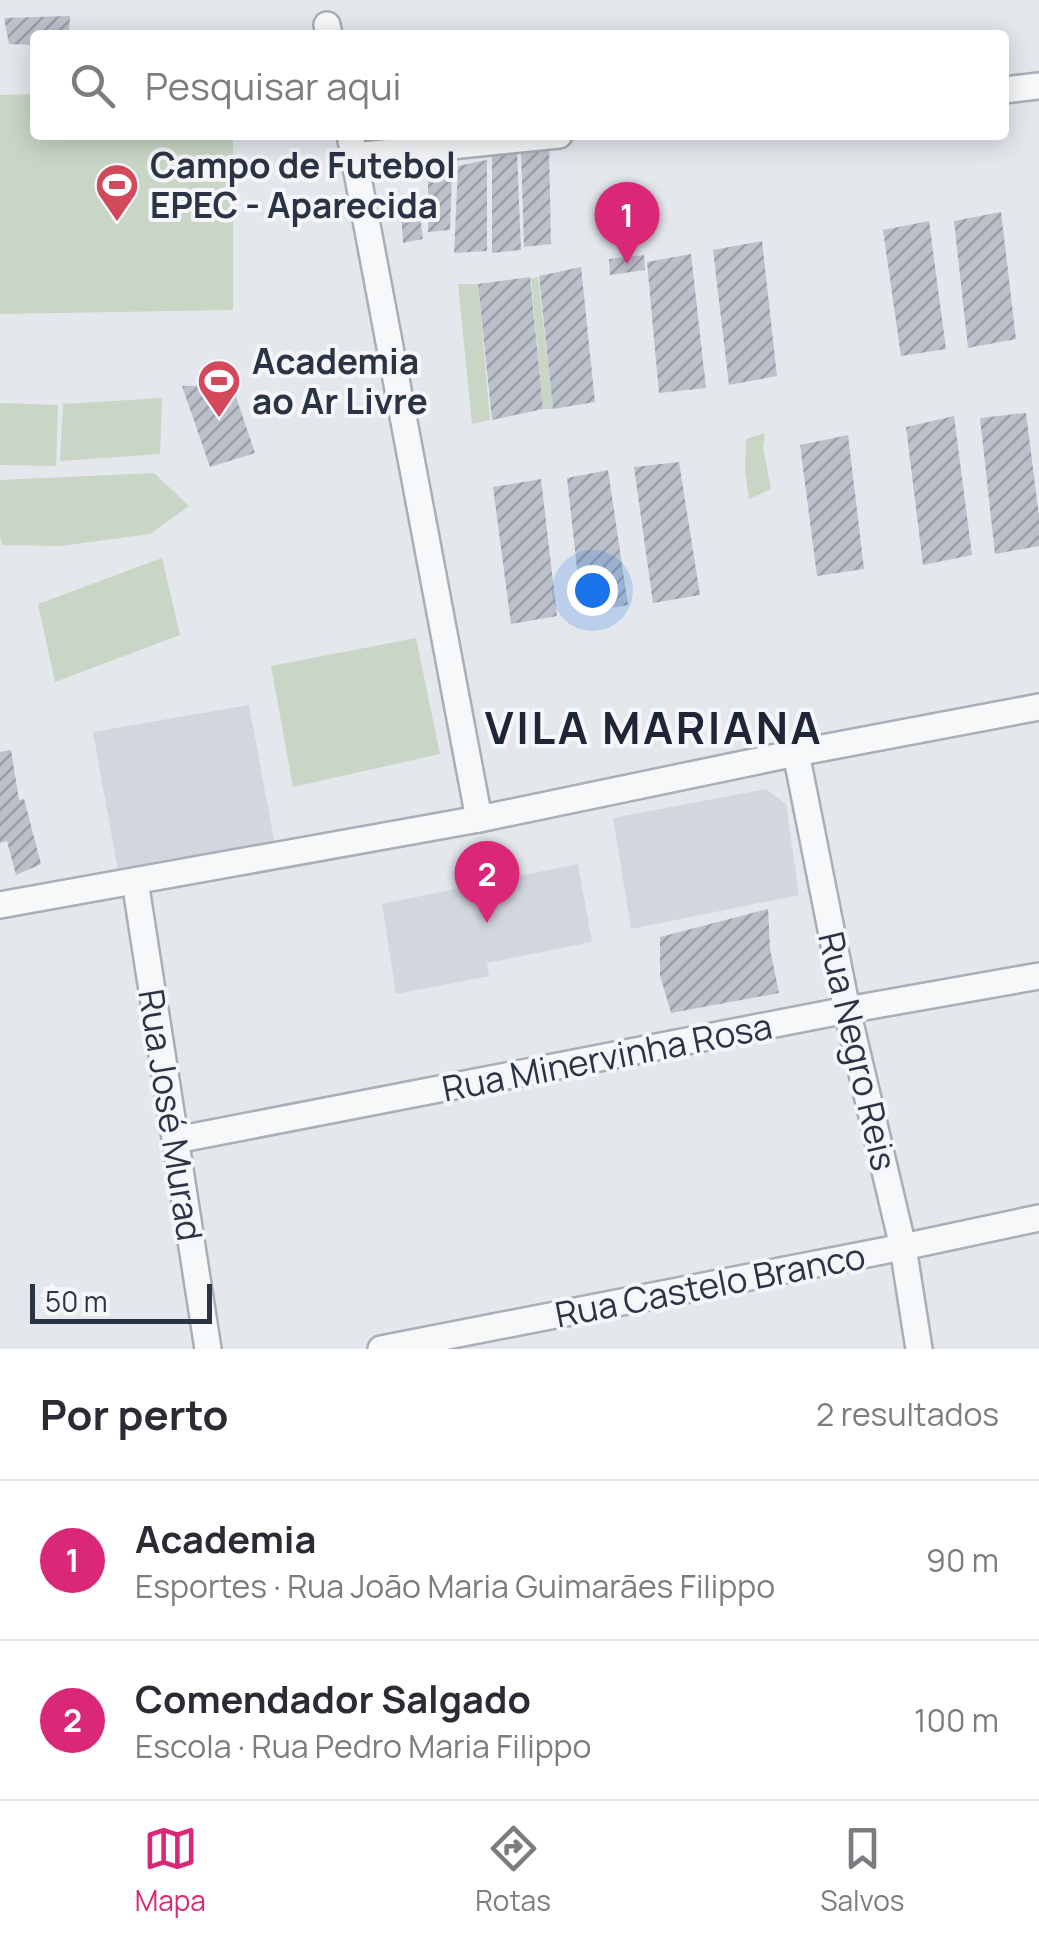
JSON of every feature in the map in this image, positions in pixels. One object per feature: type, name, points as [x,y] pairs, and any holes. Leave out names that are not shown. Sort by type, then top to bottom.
[{"type":"street","points":[[1009,89],[1039,86]]},
{"type":"street","points":[[455,140],[352,145],[480,818]]},
{"type":"street","points":[[0,905],[480,818],[1039,706]]},
{"type":"street","name":"Rua Negro Reis","points":[[796,753],[847,1010],[902,1247],[919,1349]]},
{"type":"street","name":"Rua José Murad","points":[[135,882],[208,1349]]},
{"type":"street","name":"Rua Minervinha Rosa","points":[[176,1140],[1039,976]]},
{"type":"street","name":"Rua Castelo Branco","points":[[380,1349],[1039,1218]]},
{"type":"shaded area","points":[[249,705],[275,845],[119,876],[93,732]]},
{"type":"shaded area","points":[[766,789],[786,804],[799,895],[631,929],[613,818]]},
{"type":"shaded area","points":[[578,864],[592,942],[487,963],[489,976],[396,994],[382,904]]},
{"type":"green space","name":"Campo de Futebol EPEC - Aparecida","points":[[30,94],[30,140],[233,140],[233,310],[0,314],[0,95]]},
{"type":"green space","points":[[538,277],[553,409],[543,409],[531,278]]},
{"type":"green space","points":[[458,284],[478,284],[490,420],[472,424]]},
{"type":"green space","points":[[162,398],[160,454],[60,461],[63,404]]},
{"type":"green space","points":[[0,403],[58,405],[56,466],[0,465]]},
{"type":"green space","points":[[765,433],[763,447],[771,489],[749,499],[746,439]]},
{"type":"green space","points":[[154,473],[189,506],[150,534],[60,546],[2,545],[0,480]]},
{"type":"green space","points":[[162,558],[180,635],[55,682],[38,604]]},
{"type":"green space","points":[[416,638],[440,754],[293,787],[271,666]]},
{"type":"building","points":[[70,16],[69,30],[30,30],[30,45],[9,44],[4,18]]},
{"type":"building","points":[[549,148],[551,244],[524,247],[521,152]]},
{"type":"building","points":[[517,152],[521,250],[492,253],[492,157]]},
{"type":"building","points":[[487,160],[487,251],[454,253],[458,166]]},
{"type":"building","points":[[452,174],[450,230],[428,232],[428,178]]},
{"type":"building","points":[[419,210],[423,239],[403,243],[401,211]]},
{"type":"building","points":[[1001,212],[1016,339],[968,348],[954,221]]},
{"type":"building","points":[[929,221],[946,349],[901,356],[883,230]]},
{"type":"building","points":[[762,241],[777,376],[729,385],[713,250]]},
{"type":"building","points":[[691,254],[706,388],[659,393],[647,262]]},
{"type":"building","points":[[644,255],[645,270],[610,275],[609,259]]},
{"type":"building","points":[[581,267],[595,402],[553,409],[539,276]]},
{"type":"building","points":[[530,277],[543,409],[492,420],[478,284]]},
{"type":"building","name":"Academia ao Ar Livre","points":[[232,385],[255,453],[210,467],[182,386]]},
{"type":"building","points":[[1026,413],[1039,546],[995,554],[980,418]]},
{"type":"building","points":[[954,416],[972,555],[923,565],[906,427]]},
{"type":"building","points":[[848,435],[864,569],[817,576],[800,445]]},
{"type":"building","points":[[679,462],[700,595],[653,603],[634,467]]},
{"type":"building","points":[[608,470],[628,605],[582,613],[567,478]]},
{"type":"building","points":[[541,479],[557,616],[511,624],[493,487]]},
{"type":"building","points":[[11,750],[19,800],[24,799],[41,864],[16,875],[7,841],[0,843],[0,752]]},
{"type":"building","points":[[768,909],[770,949],[779,993],[671,1013],[660,975],[660,937]]},
{"type":"place","name":"Campo de Futebol EPEC - Aparecida","points":[[117,223]]},
{"type":"place","name":"Academia","points":[[627,264]]},
{"type":"place","name":"Academia ao Ar Livre","points":[[219,419]]},
{"type":"place","name":"Comendador Salgado","points":[[487,923]]},
{"type":"district","name":"VILA MARIANA","points":[[654,727]]}]
